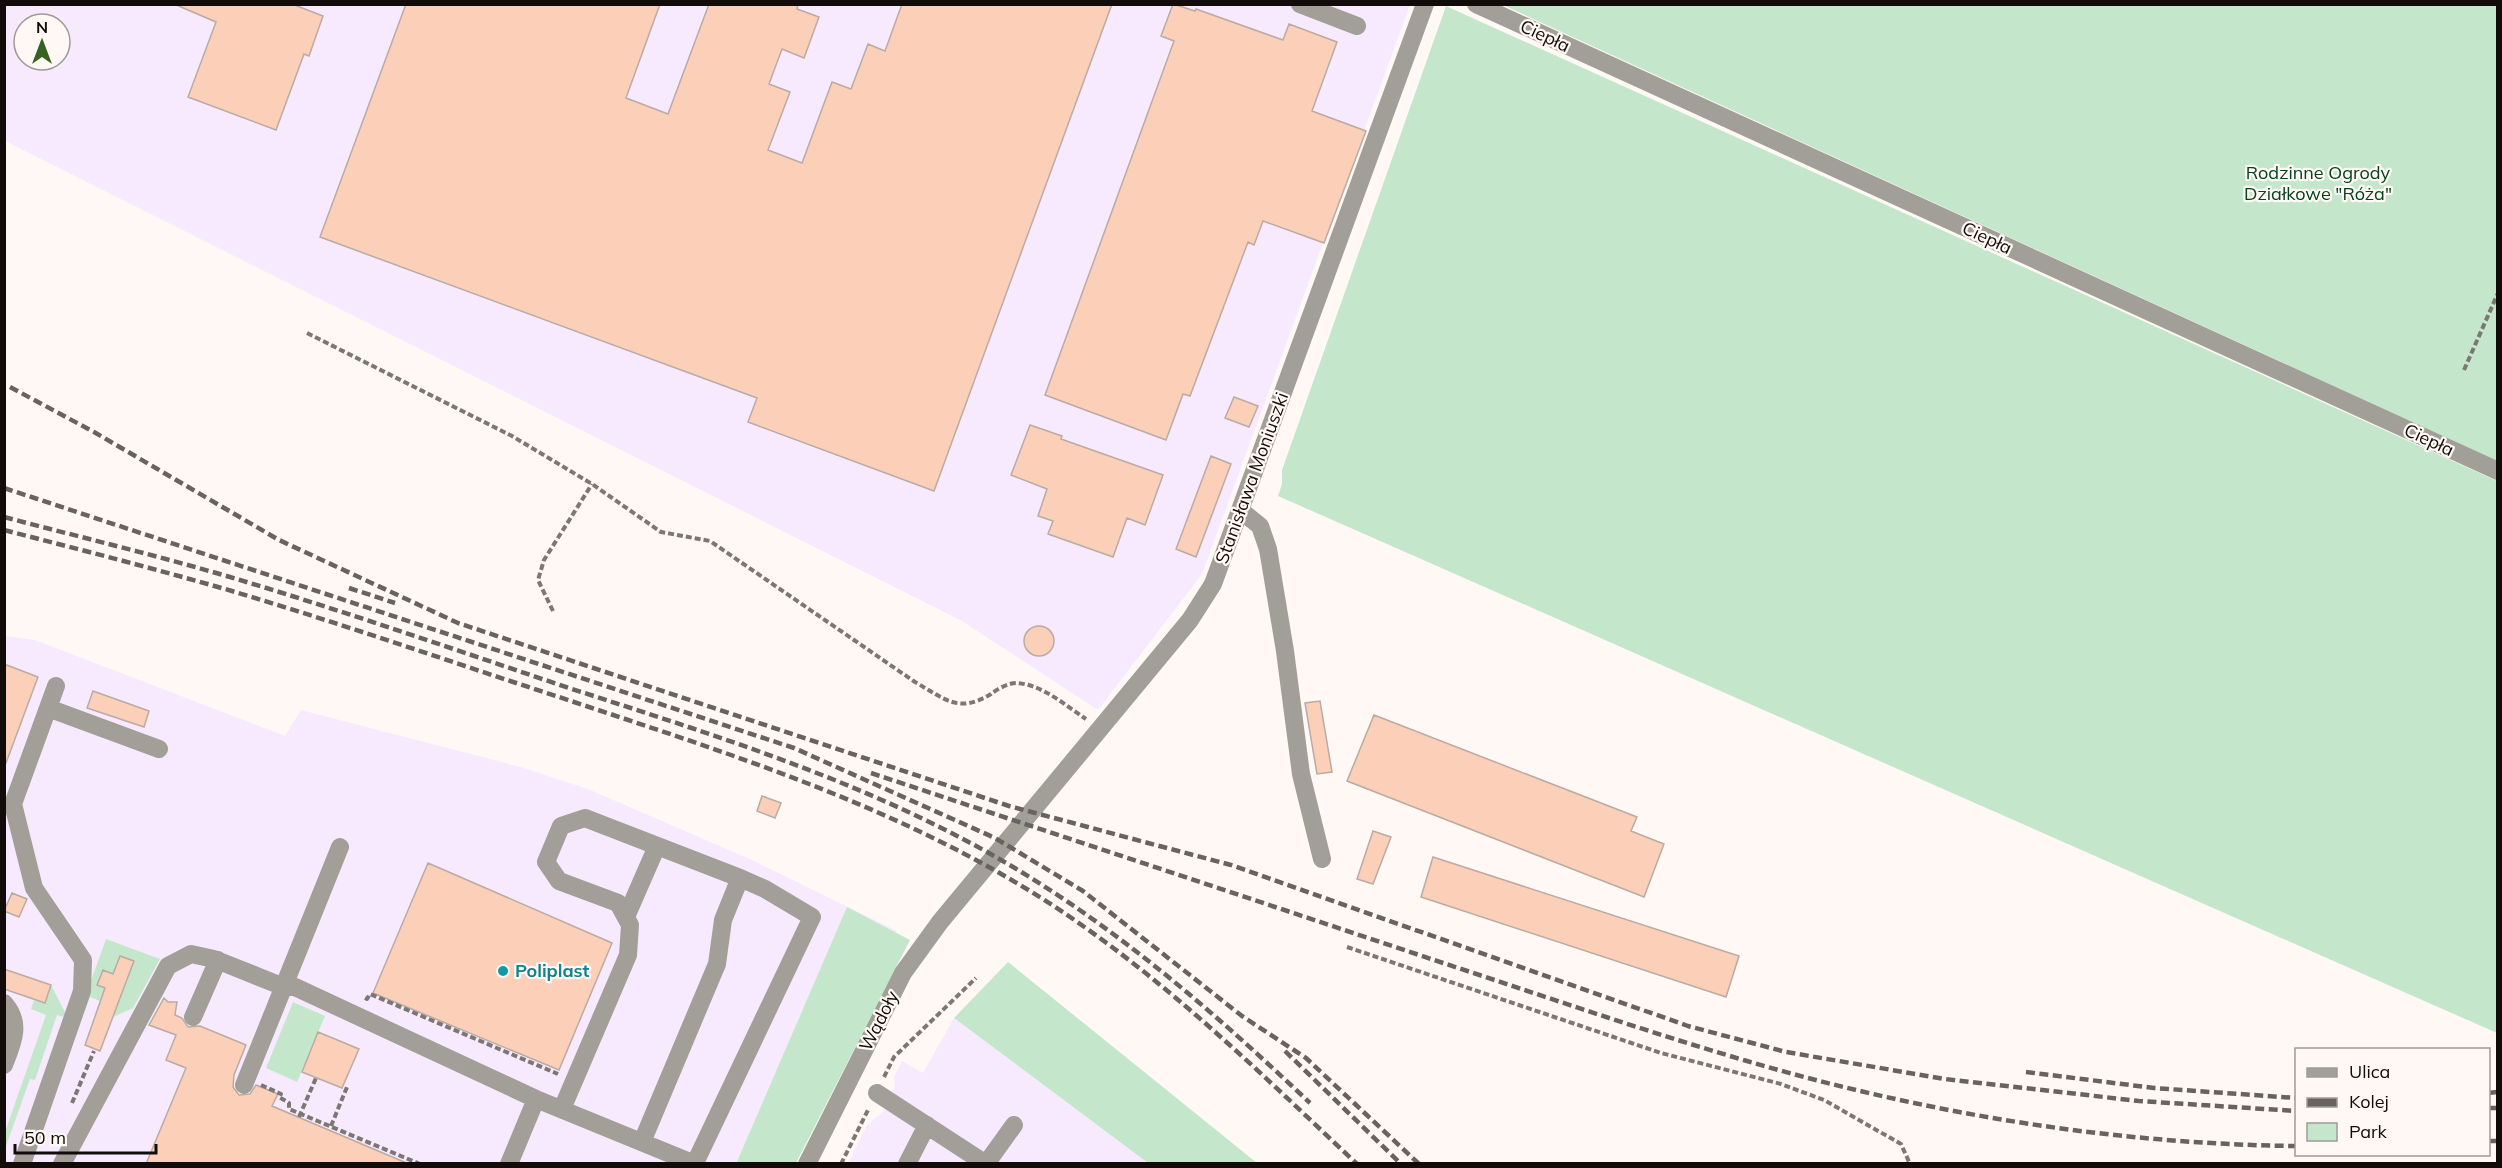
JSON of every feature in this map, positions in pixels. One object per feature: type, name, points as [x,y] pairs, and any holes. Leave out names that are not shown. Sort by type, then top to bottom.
[{"type":"street","points":[[1300,4],[1357,26]]},
{"type":"street","name":"Stanisława Moniuszki","points":[[968,888],[1190,621],[1213,584],[1425,4]]},
{"type":"street","name":"Ciepła","points":[[1476,4],[2498,471]]},
{"type":"street","points":[[1240,510],[1260,526],[1268,549],[1285,651],[1301,774],[1322,859]]},
{"type":"street","points":[[22,1164],[82,991],[83,960],[34,888],[13,804],[56,686]]},
{"type":"street","points":[[48,708],[159,749]]},
{"type":"street","points":[[62,1164],[168,966],[190,954],[218,960],[284,987],[295,987],[536,1099],[695,1163],[812,917],[740,878],[585,818],[561,826],[546,862],[559,881],[618,903],[630,925],[628,955],[562,1109]]},
{"type":"street","points":[[626,917],[657,846]]},
{"type":"street","points":[[250,1084],[284,987],[340,848]]},
{"type":"street","points":[[642,1142],[717,964],[723,920],[740,878]]},
{"type":"street","name":"Wądoły","points":[[807,1164],[903,973],[968,888]]},
{"type":"street","points":[[194,1017],[218,960]]},
{"type":"street","points":[[4,1003],[15,1018],[15,1035],[4,1065]]},
{"type":"street","points":[[877,1093],[986,1164],[1014,1125]]},
{"type":"street","points":[[509,1164],[536,1099]]},
{"type":"street","points":[[908,1164],[927,1125]]},
{"type":"path","points":[[2464,370],[2495,306],[2498,293]]},
{"type":"path","points":[[306,333],[512,436],[592,483],[661,532],[710,541],[915,682],[942,697],[965,705],[977,703],[1014,682],[1034,686],[1098,729]]},
{"type":"path","points":[[553,611],[538,580],[544,560],[592,483]]},
{"type":"path","points":[[1347,947],[1650,1049],[1781,1084],[1824,1100],[1901,1144],[1910,1164]]},
{"type":"path","points":[[841,1164],[894,1056],[976,978]]},
{"type":"path","points":[[300,1115],[316,1078]]},
{"type":"path","points":[[250,1084],[280,1094],[279,1097],[289,1103],[289,1108],[300,1115],[420,1164]]},
{"type":"path","points":[[331,1126],[347,1087]]},
{"type":"shaded area","points":[[4,5],[1410,5],[1202,574],[1098,710],[962,621],[5,141]]},
{"type":"shaded area","points":[[5,636],[35,640],[285,736],[301,710],[521,767],[588,789],[752,860],[897,931],[762,1163],[5,1164]]},
{"type":"shaded area","points":[[954,1018],[1148,1163],[848,1164],[867,1125],[883,1112],[895,1086],[894,1077],[902,1061],[923,1073]]},
{"type":"green space","name":"Rodzinne Ogrody Działkowe \"Róża\"","points":[[1503,5],[2497,5],[2497,461]]},
{"type":"green space","points":[[1446,6],[2497,481],[2497,1033],[1278,496],[1282,484],[1282,470]]},
{"type":"green space","points":[[847,907],[910,940],[796,1163],[736,1164]]},
{"type":"green space","points":[[106,939],[160,959],[133,1008],[111,1018],[96,1012],[100,1001],[90,997],[29,1163],[25,1164]]},
{"type":"green space","points":[[1008,962],[1257,1163],[1148,1163],[954,1018]]},
{"type":"green space","points":[[51,985],[68,1018],[57,1015],[35,1080],[30,1079],[5,1149],[5,1132],[46,1015],[31,1009],[34,1000],[45,1003]]},
{"type":"green space","points":[[293,1002],[325,1016],[297,1082],[266,1068]]},
{"type":"building","points":[[174,4],[292,4],[323,16],[309,56],[304,54],[276,130],[188,97],[216,22]]},
{"type":"building","points":[[406,4],[660,4],[626,98],[668,114],[709,4],[798,4],[797,9],[819,17],[804,58],[782,49],[769,84],[790,92],[768,150],[802,163],[832,82],[851,89],[868,44],[885,51],[902,4],[1112,4],[934,491],[748,422],[757,398],[320,237]]},
{"type":"building","points":[[1173,4],[1195,11],[1196,9],[1283,40],[1289,24],[1337,42],[1312,111],[1366,131],[1324,243],[1263,221],[1254,245],[1248,242],[1190,396],[1183,394],[1166,440],[1045,395],[1174,41],[1161,36]]},
{"type":"building","points":[[1234,397],[1258,406],[1249,427],[1225,418]]},
{"type":"building","points":[[1030,425],[1062,436],[1061,439],[1163,475],[1145,525],[1127,518],[1113,557],[1048,534],[1053,521],[1038,516],[1047,489],[1011,475]]},
{"type":"building","points":[[1211,456],[1231,464],[1196,557],[1176,549]]},
{"type":"building","points":[[1039,626],[1050,630],[1054,641],[1050,652],[1039,656],[1028,652],[1024,641],[1028,630]]},
{"type":"building","points":[[4,664],[38,677],[6,763],[4,763]]},
{"type":"building","points":[[93,691],[149,711],[144,727],[87,708]]},
{"type":"building","points":[[1320,701],[1332,772],[1317,774],[1305,703]]},
{"type":"building","points":[[1374,715],[1637,817],[1631,831],[1664,844],[1644,897],[1347,781]]},
{"type":"building","points":[[762,796],[781,803],[775,818],[757,811]]},
{"type":"building","points":[[1373,831],[1391,837],[1373,884],[1357,879]]},
{"type":"building","points":[[1433,857],[1739,956],[1726,997],[1421,897]]},
{"type":"building","points":[[428,863],[612,943],[559,1070],[373,993]]},
{"type":"building","points":[[12,893],[27,899],[19,917],[4,911]]},
{"type":"building","points":[[120,956],[134,961],[100,1051],[85,1045],[105,988],[97,985],[103,970],[113,974]]},
{"type":"building","points":[[4,969],[51,985],[45,1003],[4,989]]},
{"type":"building","points":[[164,998],[168,1002],[177,1002],[175,1015],[182,1018],[188,1027],[200,1026],[246,1045],[234,1075],[233,1087],[239,1095],[250,1094],[256,1085],[278,1094],[272,1106],[409,1164],[146,1164],[186,1068],[166,1060],[176,1035],[149,1025]]},
{"type":"building","points":[[318,1032],[359,1049],[342,1088],[302,1072]]},
{"type":"railway","points":[[10,387],[94,432],[279,540],[458,623],[1009,806],[1231,865],[1688,1026],[1786,1052],[1945,1079],[2139,1101],[2295,1111]]},
{"type":"railway","points":[[4,488],[794,748],[995,838],[1083,891],[1242,1016],[1306,1058],[1419,1164]]},
{"type":"railway","points":[[4,517],[202,569],[358,617],[738,744],[902,809],[1008,864],[1128,945],[1239,1037],[1310,1103]]},
{"type":"railway","points":[[4,530],[225,589],[392,642],[740,758],[800,780],[917,830],[1030,891],[1075,920],[1118,952],[1160,984],[1240,1054],[1357,1164]]},
{"type":"railway","points":[[349,588],[395,603]]},
{"type":"railway","points":[[871,773],[1632,1026],[1814,1080],[1950,1110],[2088,1132],[2227,1144],[2295,1146]]},
{"type":"railway","points":[[1285,1051],[1401,1164]]},
{"type":"railway","points":[[2026,1072],[2154,1088],[2295,1098]]},
{"type":"railway","points":[[2490,1093],[2498,1092]]},
{"type":"railway","points":[[2490,1108],[2498,1108]]},
{"type":"railway","points":[[2490,1141],[2498,1141]]},
{"type":"place","name":"Poliplast","points":[[503,971]]}]
